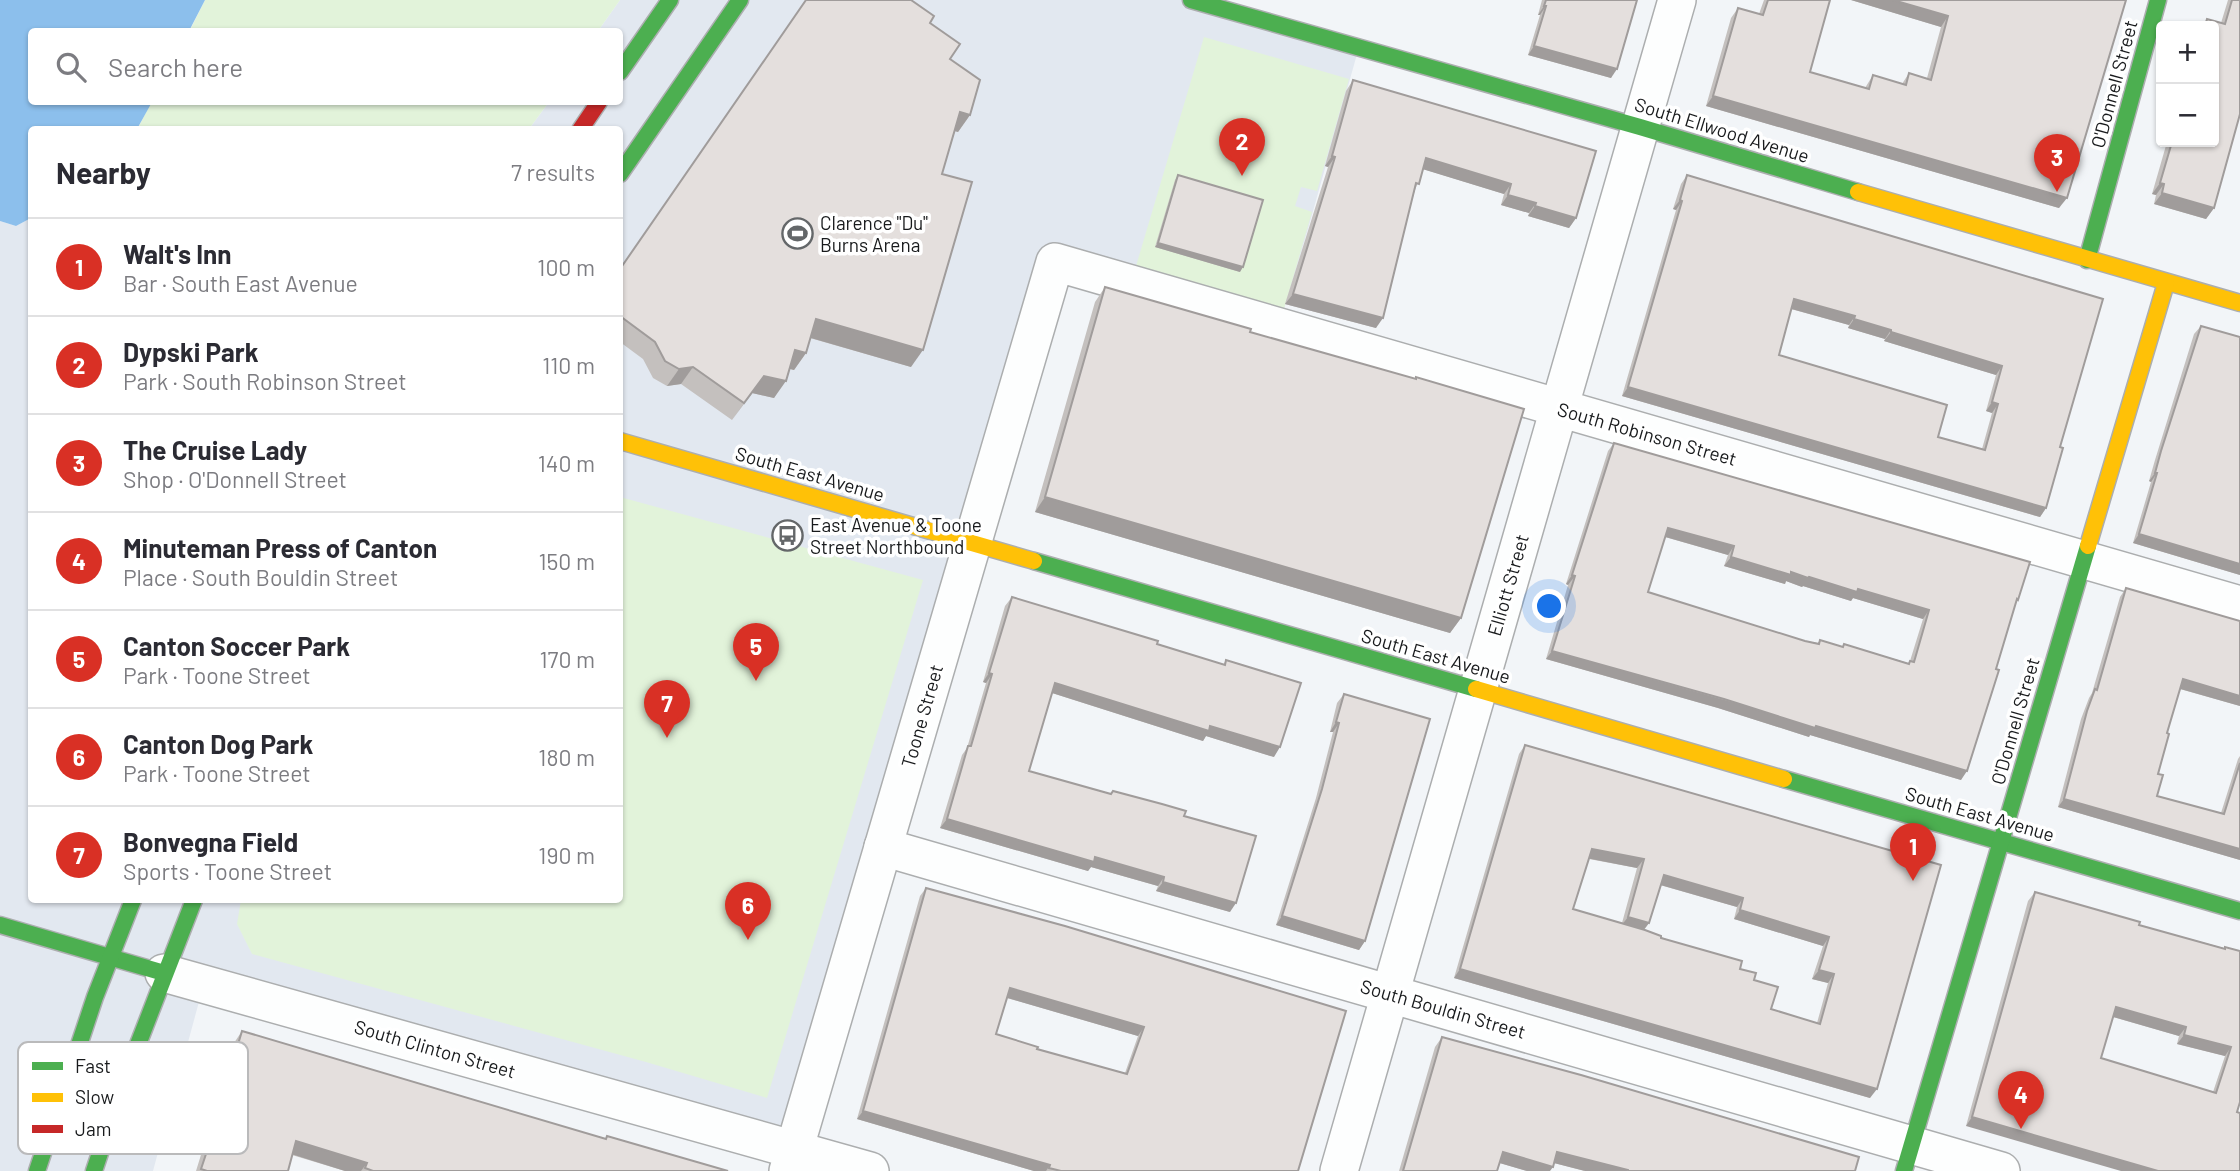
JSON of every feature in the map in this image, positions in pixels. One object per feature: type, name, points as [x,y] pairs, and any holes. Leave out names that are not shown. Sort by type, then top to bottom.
[{"type":"street","points":[[623,68],[670,0]]},
{"type":"street","points":[[623,170],[740,0]]},
{"type":"street","name":"South Ellwood Avenue","points":[[1191,0],[1640,127],[2088,260],[2239,299]]},
{"type":"street","name":"Elliott Street","points":[[1339,1171],[1677,0]]},
{"type":"street","name":"O'Donnell Street","points":[[2088,260],[2158,0]]},
{"type":"street","points":[[583,126],[597,105]]},
{"type":"street","name":"South Robinson Street","points":[[1055,262],[2240,605]]},
{"type":"street","name":"Toone Street","points":[[792,1160],[1055,262]]},
{"type":"street","name":"O'Donnell Street","points":[[1908,1158],[2166,282]]},
{"type":"street","name":"South East Avenue","points":[[623,442],[2240,911]]},
{"type":"street","name":"South Bouldin Street","points":[[883,847],[1391,993],[1908,1158],[2001,1171]]},
{"type":"street","points":[[81,1042],[133,903]]},
{"type":"street","points":[[140,1042],[193,903]]},
{"type":"street","name":"South Clinton Street","points":[[0,925],[792,1160],[870,1171]]},
{"type":"street","points":[[37,1171],[43,1154]]},
{"type":"street","points":[[94,1171],[100,1154]]},
{"type":"shaded area","points":[[620,0],[1203,0],[1359,47],[1308,229],[1278,322],[1069,260],[796,1157],[203,987],[188,1042],[18,1042],[18,1154],[158,1154],[153,1171],[0,1171],[0,221],[16,226],[28,220],[28,903],[623,903],[623,126],[531,126],[547,105],[623,105],[623,28],[600,28]]},
{"type":"green space","points":[[205,0],[620,0],[600,28],[191,28]]},
{"type":"green space","points":[[1204,37],[1349,79],[1317,191],[1301,187],[1295,206],[1312,212],[1284,309],[1136,266]]},
{"type":"green space","points":[[150,105],[547,105],[531,126],[139,126]]},
{"type":"green space","points":[[623,498],[923,580],[767,1098],[252,954],[237,924],[240,903],[623,903]]},
{"type":"water","points":[[0,0],[205,0],[191,28],[28,28],[28,105],[150,105],[139,126],[28,126],[28,220],[16,226],[0,221]]},
{"type":"building","name":"Clarence \"Du\" Burns Arena","points":[[806,0],[911,0],[934,16],[930,23],[960,44],[950,59],[980,80],[970,115],[960,112],[942,174],[972,182],[923,350],[816,319],[806,353],[795,350],[786,381],[764,376],[744,403],[693,367],[679,369],[665,361],[655,342],[623,318],[623,265]]},
{"type":"building","points":[[1546,0],[1637,0],[1617,69],[1534,46]]},
{"type":"building","points":[[1768,0],[1830,0],[1810,72],[1869,89],[1873,75],[1906,85],[1909,73],[1931,80],[1948,16],[1893,0],[2126,0],[2067,198],[1713,96],[1738,8],[1763,15]]},
{"type":"building","points":[[2232,0],[2240,0],[2240,114],[2214,208],[2162,193],[2164,184],[2160,183],[2171,147],[2219,147],[2219,22],[2225,24]]},
{"type":"building","points":[[1353,80],[1596,151],[1576,218],[1508,195],[1511,184],[1426,158],[1419,184],[1416,183],[1383,318],[1293,294],[1335,157],[1332,156]]},
{"type":"building","points":[[1178,175],[1263,200],[1243,267],[1158,243]]},
{"type":"building","points":[[1687,175],[2103,299],[2060,447],[2063,448],[2046,508],[1628,387],[1682,201],[1680,200]],"holes":[[[1794,299],[1855,316],[1854,319],[1891,332],[2002,366],[1992,402],[1998,404],[1985,450],[1938,437],[1947,405],[1779,355]]]},
{"type":"building","points":[[1105,287],[1251,329],[1250,332],[1524,409],[1461,618],[1045,497]]},
{"type":"building","points":[[2201,326],[2240,337],[2240,564],[2139,534],[2161,451]]},
{"type":"building","points":[[1614,443],[2030,562],[1967,771],[1552,651],[1575,576],[1572,575]],"holes":[[[1668,528],[1734,546],[1731,557],[1929,610],[1914,662],[1910,661],[1909,664],[1844,644],[1843,647],[1820,640],[1819,644],[1805,641],[1648,592]]]},
{"type":"building","points":[[2126,588],[2240,621],[2240,696],[2183,679],[2167,733],[2169,734],[2158,774],[2163,775],[2157,796],[2224,814],[2240,763],[2240,849],[2064,799],[2087,711],[2095,689],[2097,690]]},
{"type":"building","points":[[1012,597],[1158,641],[1157,644],[1225,665],[1226,660],[1301,683],[1280,747],[1210,726],[1209,731],[1055,683],[1029,771],[1111,794],[1113,791],[1162,804],[1186,811],[1184,816],[1256,836],[1236,903],[1163,882],[1164,877],[1095,857],[1094,862],[947,819],[968,746],[971,746]]},
{"type":"building","points":[[1344,694],[1430,719],[1365,941],[1282,916],[1322,789]]},
{"type":"building","points":[[1525,745],[1941,865],[1877,1089],[1460,969]],"holes":[[[1592,849],[1644,859],[1628,917],[1649,923],[1664,875],[1743,898],[1740,910],[1829,937],[1819,970],[1834,974],[1820,1024],[1771,1009],[1778,987],[1754,980],[1756,973],[1740,969],[1742,961],[1573,909]]]},
{"type":"building","points":[[926,888],[1065,926],[1346,1011],[1298,1171],[1061,1171],[1049,1168],[1050,1165],[863,1111]],"holes":[[[1010,988],[1144,1027],[1127,1074],[1037,1049],[1038,1047],[996,1034]]]},
{"type":"building","points":[[2035,892],[2140,922],[2139,925],[2240,951],[2240,1102],[2237,1112],[2240,1113],[2240,1171],[2158,1171],[1972,1117]],"holes":[[[2116,1007],[2186,1027],[2184,1035],[2231,1047],[2216,1093],[2101,1058]]]},
{"type":"building","points":[[242,1031],[606,1139],[607,1136],[728,1171],[373,1171],[365,1168],[367,1163],[296,1141],[288,1171],[207,1171],[201,1169],[206,1154],[248,1154],[248,1042],[239,1042]]},
{"type":"building","points":[[1442,1037],[1859,1157],[1855,1171],[1628,1171],[1557,1152],[1553,1167],[1503,1152],[1497,1171],[1403,1171]]},
{"type":"traffic: fast","points":[[623,68],[670,0]]},
{"type":"traffic: fast","points":[[623,170],[740,0]]},
{"type":"traffic: fast","points":[[1191,0],[1640,127],[1858,192]]},
{"type":"traffic: fast","points":[[2087,260],[2158,0]]},
{"type":"traffic: fast","points":[[1904,1171],[2088,546]]},
{"type":"traffic: fast","points":[[1034,561],[1476,689]]},
{"type":"traffic: fast","points":[[1784,779],[2240,911]]},
{"type":"traffic: fast","points":[[80,1042],[132,903]]},
{"type":"traffic: fast","points":[[139,1042],[193,903]]},
{"type":"traffic: fast","points":[[0,925],[164,973]]},
{"type":"traffic: fast","points":[[37,1171],[43,1154]]},
{"type":"traffic: fast","points":[[94,1171],[100,1154]]},
{"type":"traffic: slow","points":[[1858,192],[2240,303]]},
{"type":"traffic: slow","points":[[2088,546],[2166,283]]},
{"type":"traffic: slow","points":[[623,442],[1034,561]]},
{"type":"traffic: slow","points":[[1476,689],[1784,779]]},
{"type":"traffic: jam","points":[[583,126],[597,105]]},
{"type":"place","name":"Dypski Park","points":[[1242,176]]},
{"type":"place","name":"The Cruise Lady","points":[[2057,192]]},
{"type":"place","name":"Clarence \"Du\" Burns Arena","points":[[797,234]]},
{"type":"place","name":"East Avenue & Toone Street Northbound","points":[[787,536]]},
{"type":"place","name":"Canton Soccer Park","points":[[756,681]]},
{"type":"place","name":"Bonvegna Field","points":[[667,738]]},
{"type":"place","name":"Walt's Inn","points":[[1913,881]]},
{"type":"place","name":"Canton Dog Park","points":[[748,940]]},
{"type":"place","name":"Minuteman Press of Canton","points":[[2021,1129]]}]
